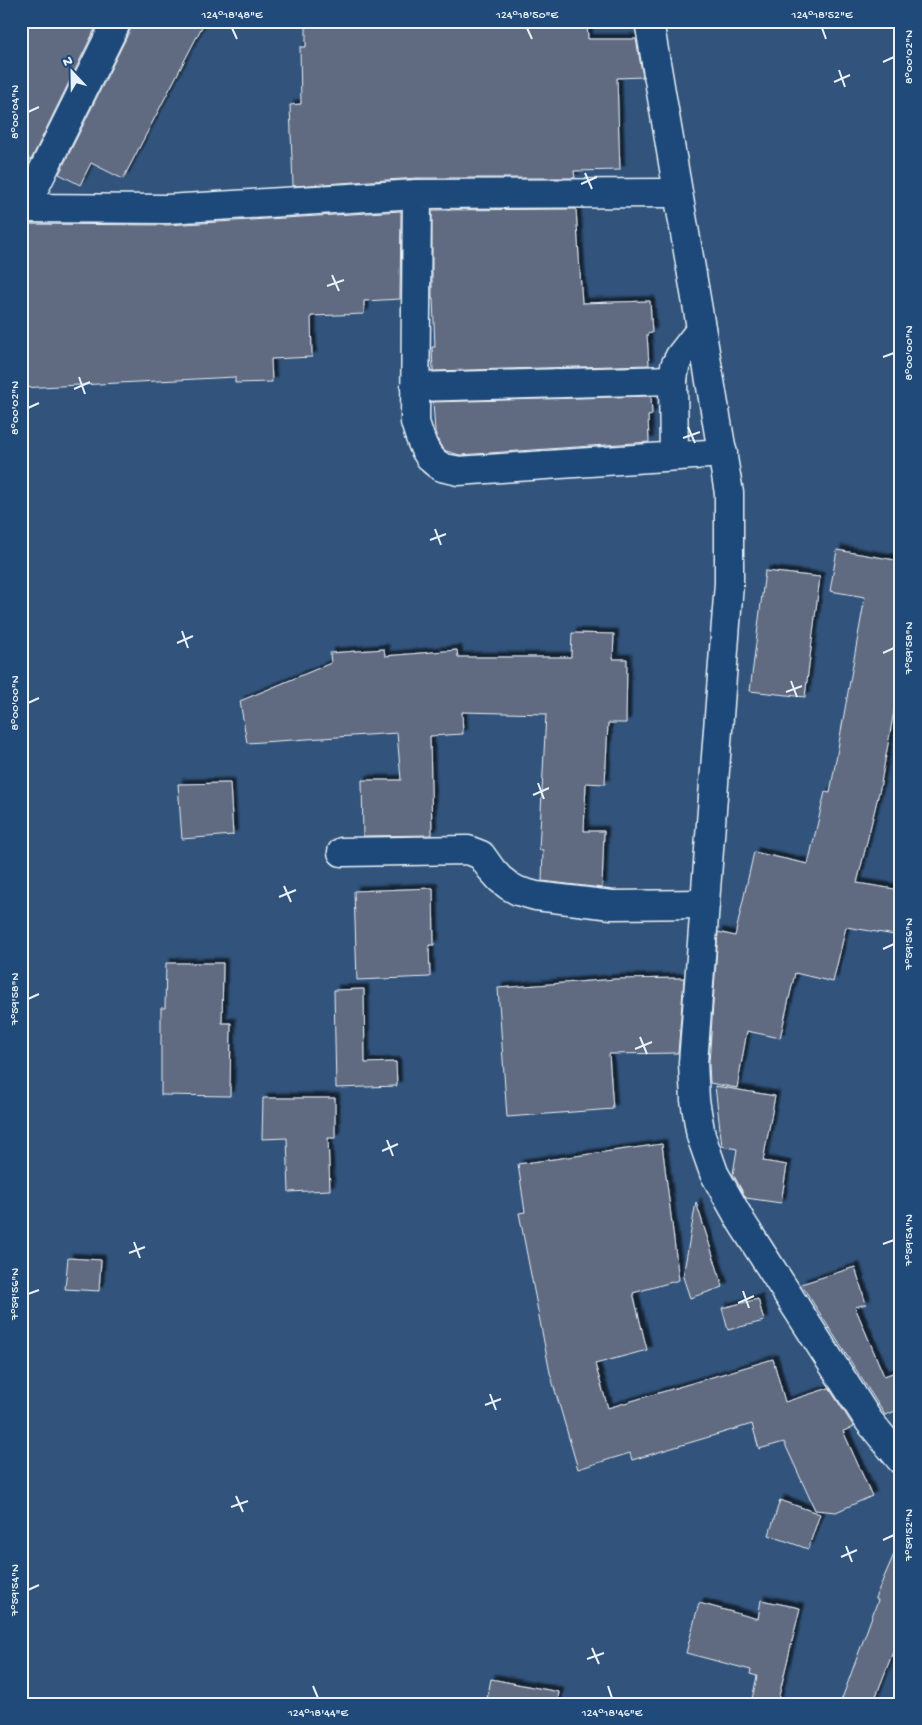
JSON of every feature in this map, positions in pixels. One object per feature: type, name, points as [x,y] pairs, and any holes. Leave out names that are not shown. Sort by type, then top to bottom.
[{"type":"street","points":[[117,21],[23,209],[167,209],[417,194],[677,193]]},
{"type":"street","points":[[649,21],[729,493],[729,584],[693,1062],[695,1100],[701,1136],[714,1173],[742,1223],[869,1421],[901,1460]]},
{"type":"street","points":[[417,194],[415,422],[421,442],[431,459],[441,467],[458,471],[723,453]]},
{"type":"street","points":[[674,456],[673,380],[675,366],[680,356],[701,329]]},
{"type":"street","points":[[415,387],[673,380]]},
{"type":"street","points":[[342,852],[468,850],[482,855],[491,869],[509,886],[518,891],[536,896],[612,905],[705,904]]},
{"type":"building","points":[[21,21],[99,21],[31,160],[21,155]]},
{"type":"building","points":[[132,21],[205,21],[123,179],[91,163],[80,185],[59,174],[131,28]]},
{"type":"building","points":[[306,21],[587,21],[588,39],[636,39],[643,77],[617,78],[620,170],[574,171],[575,178],[417,178],[293,186],[290,105],[301,104],[300,47],[306,47]]},
{"type":"building","points":[[576,209],[582,303],[650,301],[652,333],[647,334],[649,365],[433,371],[432,347],[435,347],[432,298],[432,210]]},
{"type":"building","points":[[401,211],[400,299],[364,301],[364,314],[311,316],[312,357],[271,359],[272,382],[235,383],[235,377],[21,388],[21,224],[168,225]]},
{"type":"building","points":[[651,396],[652,415],[648,416],[649,442],[460,455],[446,451],[440,445],[435,432],[433,402]]},
{"type":"building","points":[[837,550],[901,561],[901,673],[880,788],[857,883],[901,890],[901,936],[846,927],[833,982],[795,973],[780,1038],[747,1031],[737,1088],[710,1083],[709,1063],[718,932],[735,936],[754,852],[808,864],[825,792],[830,793],[865,597],[830,591]]},
{"type":"building","points":[[765,571],[820,577],[805,697],[750,691]]},
{"type":"building","points":[[572,633],[614,634],[613,659],[627,659],[626,723],[608,723],[605,784],[586,783],[584,831],[604,831],[602,888],[542,881],[543,850],[539,850],[546,714],[462,712],[463,734],[430,736],[432,835],[363,836],[362,780],[401,780],[397,733],[247,743],[240,701],[331,663],[330,653],[384,649],[385,656],[457,650],[458,657],[571,657]]},
{"type":"building","points":[[230,783],[233,835],[182,839],[178,784]]},
{"type":"building","points":[[433,888],[434,945],[429,945],[430,977],[357,980],[354,891]]},
{"type":"building","points":[[166,963],[223,963],[222,1023],[231,1023],[230,1096],[161,1095],[161,1008],[165,1008]]},
{"type":"building","points":[[684,978],[678,1053],[609,1054],[613,1109],[507,1117],[498,988],[616,979]]},
{"type":"building","points":[[364,989],[365,1063],[396,1062],[397,1086],[336,1088],[334,990]]},
{"type":"building","points":[[715,1086],[775,1096],[763,1161],[787,1165],[781,1203],[746,1198],[733,1174],[737,1149],[722,1146]]},
{"type":"building","points":[[263,1098],[335,1098],[335,1138],[328,1138],[330,1190],[289,1192],[287,1138],[262,1139]]},
{"type":"building","points":[[662,1144],[679,1280],[633,1293],[647,1350],[595,1364],[608,1408],[773,1359],[785,1402],[829,1388],[854,1427],[843,1431],[872,1496],[836,1512],[815,1510],[784,1442],[759,1449],[752,1424],[632,1460],[630,1453],[578,1469],[550,1373],[519,1213],[525,1212],[518,1164]]},
{"type":"building","points":[[696,1202],[723,1287],[690,1298],[683,1277]]},
{"type":"building","points":[[68,1258],[101,1260],[99,1291],[65,1289]]},
{"type":"building","points":[[855,1267],[866,1304],[855,1307],[884,1376],[901,1370],[901,1409],[885,1415],[801,1284]]},
{"type":"building","points":[[758,1299],[764,1321],[728,1330],[722,1308]]},
{"type":"building","points":[[780,1500],[820,1514],[808,1549],[769,1535]]},
{"type":"building","points":[[901,1538],[901,1631],[873,1704],[840,1704],[878,1600],[875,1598]]},
{"type":"building","points":[[761,1600],[800,1608],[777,1704],[751,1704],[757,1676],[750,1674],[751,1670],[686,1653],[699,1603],[758,1619]]},
{"type":"building","points":[[491,1679],[559,1692],[557,1704],[486,1704]]}]
